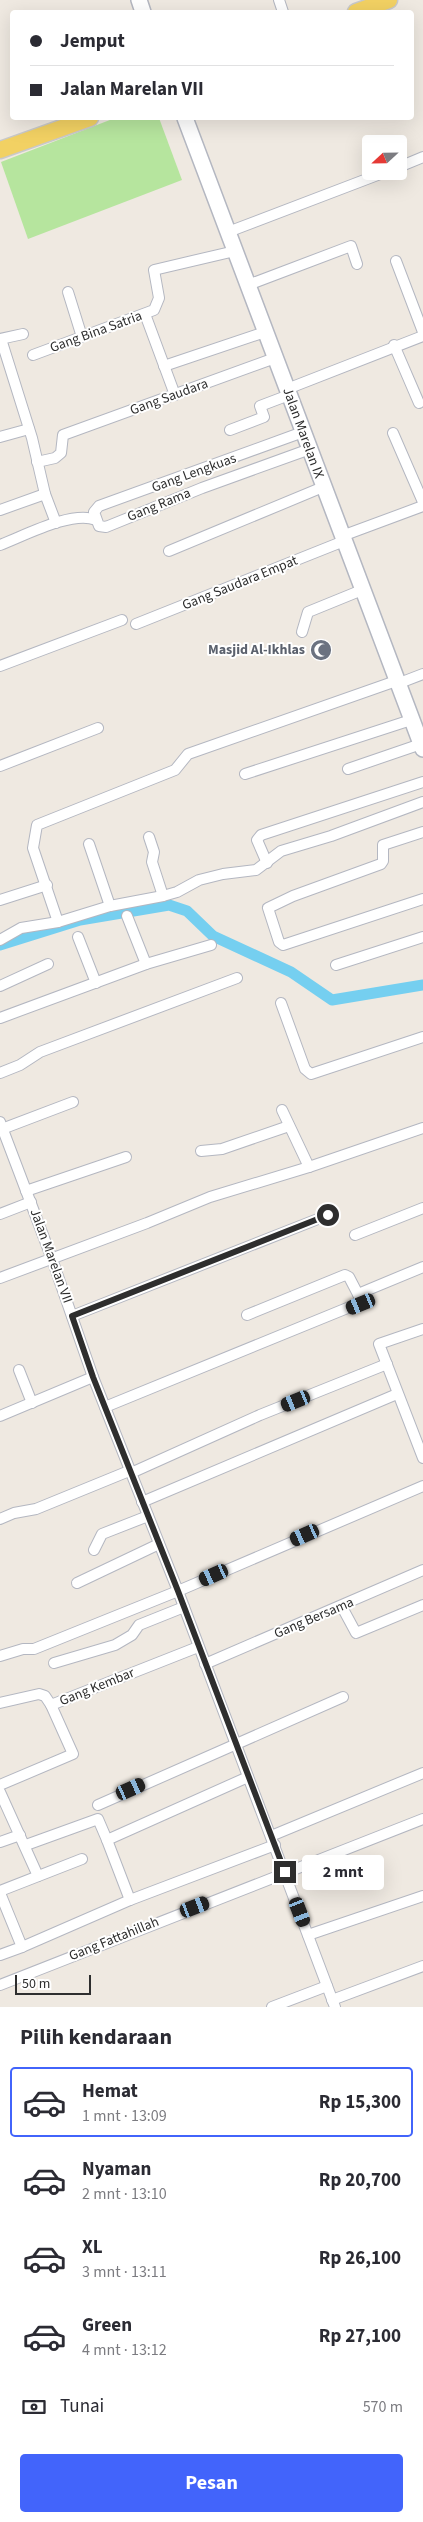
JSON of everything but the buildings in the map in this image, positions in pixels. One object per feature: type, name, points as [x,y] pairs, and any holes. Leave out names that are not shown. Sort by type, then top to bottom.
[{"type":"main road","points":[[362,10],[389,0]]},
{"type":"main road","points":[[0,150],[84,120]]},
{"type":"main road","name":"Jalan Marelan IX","points":[[186,120],[422,746]]},
{"type":"street","points":[[408,163],[423,157]]},
{"type":"street","points":[[228,232],[364,180]]},
{"type":"street","points":[[248,285],[351,246],[357,264]]},
{"type":"street","name":"Gang Bina Satria","points":[[33,355],[154,310],[158,303],[154,270],[235,251]]},
{"type":"street","points":[[396,261],[423,332]]},
{"type":"street","points":[[68,292],[82,337]]},
{"type":"street","points":[[145,314],[175,395]]},
{"type":"street","points":[[164,366],[265,332]]},
{"type":"street","points":[[23,334],[0,339],[29,429],[45,494],[56,523]]},
{"type":"street","points":[[230,430],[264,417],[260,406],[288,392],[394,346],[423,336]]},
{"type":"street","points":[[394,346],[419,403]]},
{"type":"street","name":"Gang Saudara","points":[[37,462],[55,458],[61,453],[63,435],[275,358]]},
{"type":"street","points":[[0,437],[29,429]]},
{"type":"street","name":"Gang Lengkuas","points":[[96,520],[94,512],[99,506],[304,432]]},
{"type":"street","points":[[393,433],[423,504]]},
{"type":"street","name":"Gang Rama","points":[[96,520],[100,526],[106,527],[202,488],[310,449]]},
{"type":"street","points":[[169,552],[323,487]]},
{"type":"street","points":[[0,510],[45,494]]},
{"type":"street","name":"Gang Saudara Empat","points":[[136,624],[423,504]]},
{"type":"street","points":[[0,544],[56,523],[80,518],[96,520]]},
{"type":"street","points":[[302,632],[308,612],[362,590]]},
{"type":"street","points":[[0,666],[122,620]]},
{"type":"street","points":[[58,922],[33,848],[37,825],[175,770],[188,754],[423,674]]},
{"type":"street","points":[[245,774],[411,720]]},
{"type":"street","points":[[0,766],[98,728]]},
{"type":"street","points":[[348,768],[422,746]]},
{"type":"street","points":[[267,863],[257,840],[261,834],[423,782]]},
{"type":"street","points":[[0,940],[21,928],[58,922],[110,906],[163,896],[177,892],[199,880],[223,874],[256,870],[281,851],[331,836],[423,802]]},
{"type":"street","points":[[423,832],[383,845],[384,861],[381,864],[293,896],[268,908],[279,942],[283,945],[423,899]]},
{"type":"street","points":[[149,837],[154,852],[152,862],[163,896]]},
{"type":"street","points":[[89,844],[110,906]]},
{"type":"street","points":[[0,900],[47,885]]},
{"type":"street","points":[[127,916],[146,964]]},
{"type":"street","points":[[78,936],[96,983]]},
{"type":"street","points":[[336,965],[423,937]]},
{"type":"street","points":[[0,1018],[146,964],[212,944]]},
{"type":"street","points":[[0,986],[48,964]]},
{"type":"street","points":[[0,1073],[20,1065],[40,1052],[237,978]]},
{"type":"street","points":[[281,1003],[305,1068],[310,1074],[423,1037]]},
{"type":"street","points":[[1,1125],[73,1102]]},
{"type":"street","points":[[282,1110],[309,1167]]},
{"type":"street","name":"Jalan Marelan VII","points":[[1,1125],[52,1259],[93,1377],[178,1591],[334,2004]]},
{"type":"street","points":[[201,1151],[222,1149],[289,1126]]},
{"type":"street","points":[[0,1278],[147,1224],[210,1197],[309,1167],[423,1128]]},
{"type":"street","points":[[26,1191],[126,1157]]},
{"type":"street","points":[[0,1214],[31,1202]]},
{"type":"street","points":[[355,1235],[423,1208]]},
{"type":"street","points":[[72,1316],[328,1215]]},
{"type":"street","points":[[358,1294],[423,1267]]},
{"type":"street","points":[[105,1407],[361,1304],[350,1277],[345,1275],[247,1316]]},
{"type":"street","points":[[423,1329],[380,1342],[397,1394],[423,1458]]},
{"type":"street","points":[[0,1520],[14,1513],[36,1509],[130,1472],[260,1415],[387,1364]]},
{"type":"street","points":[[19,1370],[32,1403]]},
{"type":"street","points":[[0,1416],[93,1377]]},
{"type":"street","points":[[142,1502],[397,1394]]},
{"type":"street","points":[[0,1656],[23,1649],[34,1649],[178,1591],[423,1486]]},
{"type":"street","points":[[94,1550],[102,1534],[148,1516]]},
{"type":"street","points":[[77,1583],[159,1544]]},
{"type":"street","name":"Gang Bersama","points":[[205,1664],[342,1607],[423,1570]]},
{"type":"street","points":[[342,1607],[356,1633],[423,1605]]},
{"type":"street","points":[[54,1663],[115,1645],[132,1635],[139,1626],[184,1607]]},
{"type":"street","name":"Gang Kembar","points":[[0,1703],[39,1694],[45,1696],[51,1706],[198,1647]]},
{"type":"street","points":[[98,1805],[236,1746],[343,1697]]},
{"type":"street","points":[[0,1785],[73,1754],[51,1706]]},
{"type":"street","points":[[0,1955],[273,1840],[423,1773]]},
{"type":"street","points":[[107,1840],[248,1777]]},
{"type":"street","points":[[0,1792],[26,1845],[38,1876]]},
{"type":"street","points":[[26,1845],[98,1819],[130,1900]]},
{"type":"street","name":"Gang Fattahillah","points":[[0,1985],[423,1819]]},
{"type":"street","points":[[0,1842],[20,1835]]},
{"type":"street","points":[[22,1947],[0,1892],[82,1859]]},
{"type":"street","points":[[308,1935],[423,1896]]},
{"type":"street","points":[[334,2004],[423,1966]]},
{"type":"street","points":[[272,2007],[327,1986]]},
{"type":"green space","points":[[110,120],[160,120],[182,180],[28,239],[1,162]]},
{"type":"waterway","points":[[0,945],[80,920],[169,905],[187,911],[213,936],[291,972],[332,1000],[423,985]]},
{"type":"place","name":"Masjid Al-Ikhlas","points":[[321,650]]},
{"type":"route","points":[[285,1872],[178,1591],[93,1377],[72,1316],[328,1215]]}]
